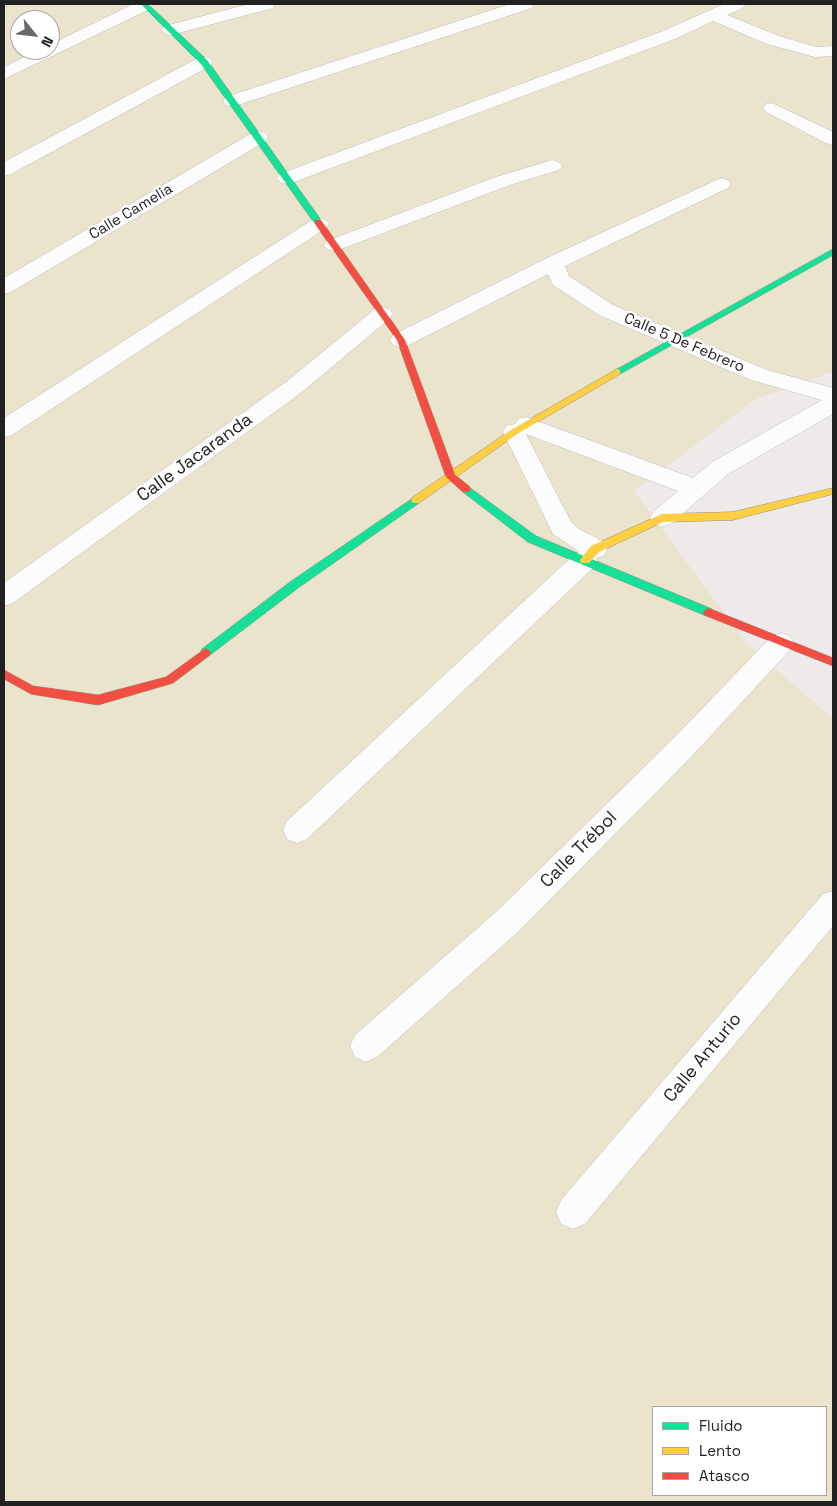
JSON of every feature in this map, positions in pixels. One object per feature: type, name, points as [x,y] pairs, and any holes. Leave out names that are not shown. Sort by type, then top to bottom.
[{"type":"street","points":[[4,74],[144,4],[204,62],[259,137],[401,340],[451,477],[532,539],[590,554],[781,643],[833,662]]},
{"type":"street","points":[[171,30],[267,4]]},
{"type":"street","points":[[232,101],[526,4]]},
{"type":"street","points":[[287,178],[669,35],[737,4]]},
{"type":"street","points":[[713,15],[773,40],[815,52],[833,51]]},
{"type":"street","points":[[4,170],[204,62]]},
{"type":"street","points":[[772,108],[833,139]]},
{"type":"street","name":"Calle Camelia","points":[[4,287],[259,137]]},
{"type":"street","points":[[334,245],[504,181],[552,166]]},
{"type":"street","points":[[401,340],[554,263],[721,184]]},
{"type":"street","points":[[4,428],[319,224]]},
{"type":"street","points":[[4,674],[31,690],[98,700],[170,680],[294,585],[520,429],[674,339],[833,252]]},
{"type":"street","name":"Calle 5 De Febrero","points":[[554,263],[560,280],[606,310],[759,375],[833,396]]},
{"type":"street","name":"Calle Jacaranda","points":[[4,596],[294,387],[382,314]]},
{"type":"street","points":[[297,830],[590,554],[662,518],[720,468],[833,404]]},
{"type":"street","points":[[520,429],[697,489]]},
{"type":"street","points":[[520,429],[562,528],[590,554]]},
{"type":"street","points":[[662,518],[733,516],[833,491]]},
{"type":"street","name":"Calle Trébol","points":[[366,1046],[507,922],[683,747],[781,643]]},
{"type":"street","name":"Calle Anturio","points":[[573,1212],[829,917]]},
{"type":"shaded area","points":[[4,4],[833,4],[833,372],[756,399],[634,491],[747,644],[833,719],[833,1502],[4,1502]]},
{"type":"traffic: fast","points":[[144,4],[204,62],[318,222]]},
{"type":"traffic: fast","points":[[617,372],[833,252]]},
{"type":"traffic: fast","points":[[466,489],[532,539],[708,612]]},
{"type":"traffic: fast","points":[[206,652],[294,585],[416,500]]},
{"type":"traffic: slow","points":[[416,500],[514,432],[617,372]]},
{"type":"traffic: slow","points":[[585,560],[595,549],[662,518],[733,516],[833,491]]},
{"type":"traffic: jam","points":[[318,222],[401,340],[451,477],[466,489]]},
{"type":"traffic: jam","points":[[708,612],[833,662]]},
{"type":"traffic: jam","points":[[4,674],[31,690],[98,700],[169,680],[206,652]]}]
